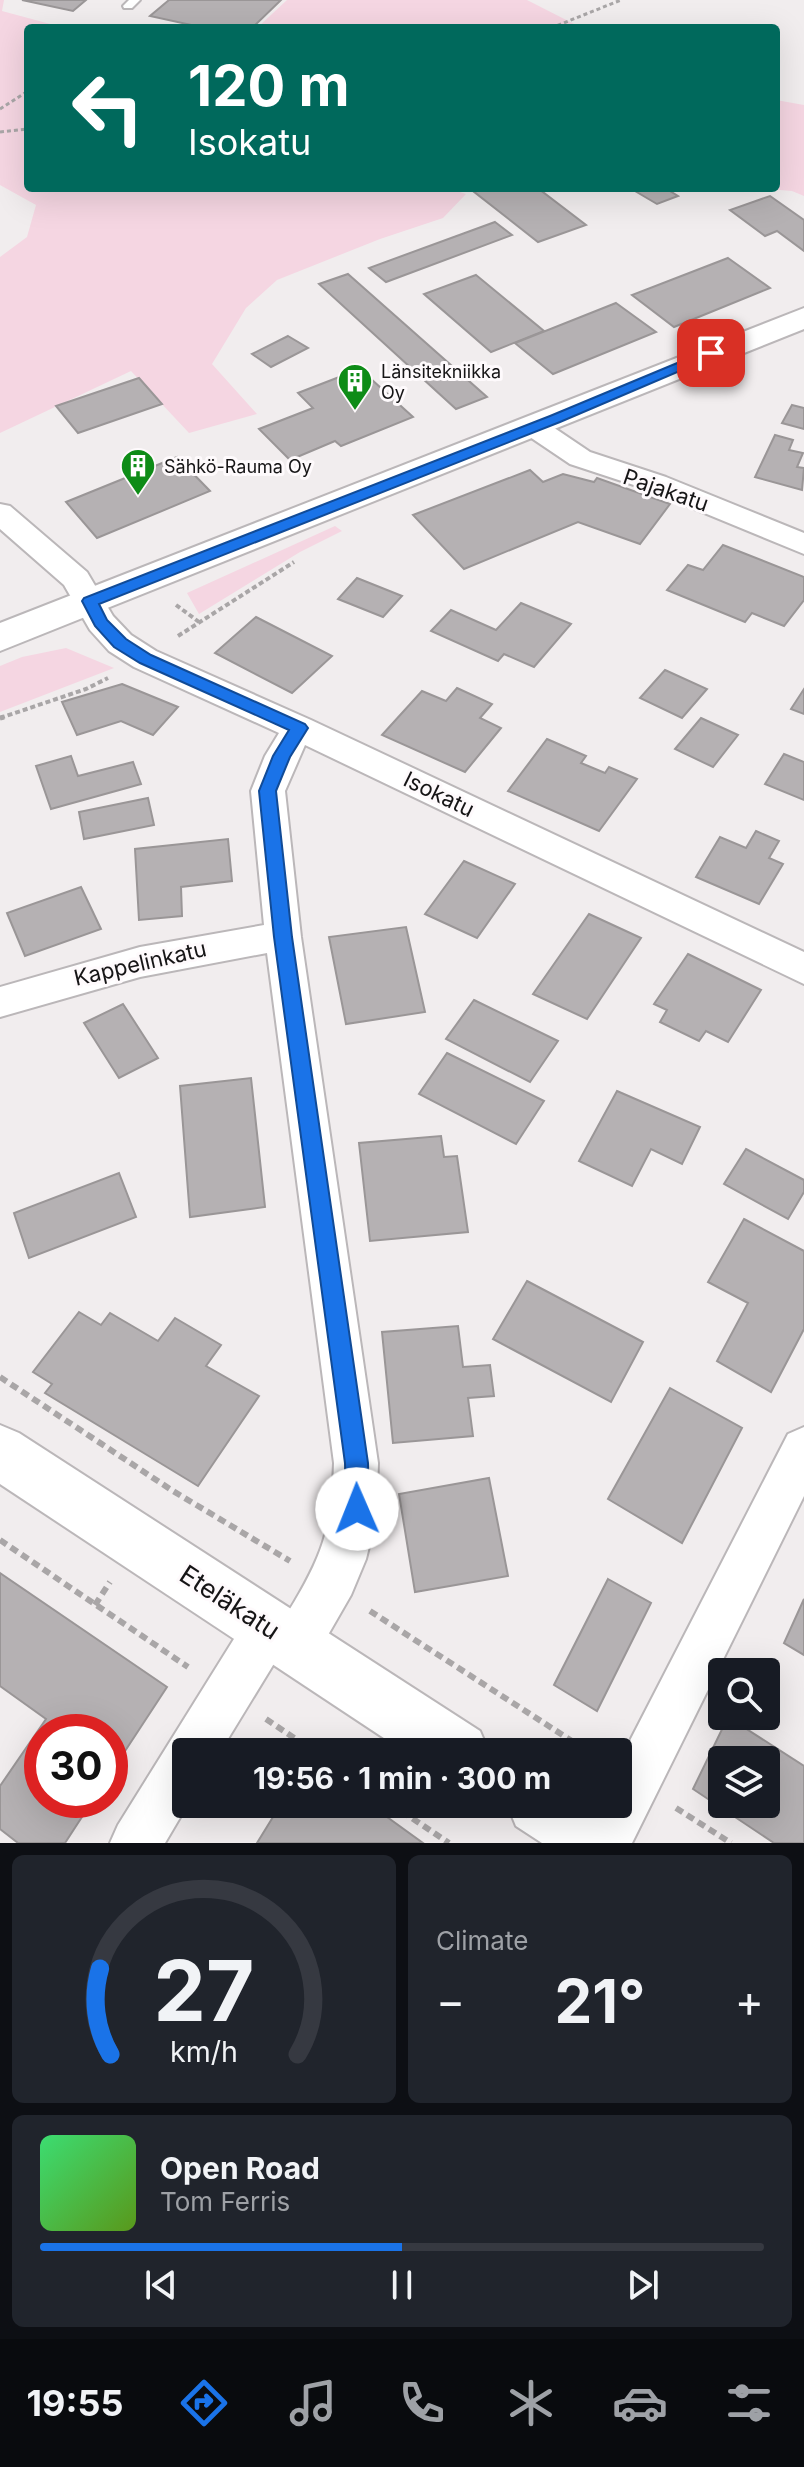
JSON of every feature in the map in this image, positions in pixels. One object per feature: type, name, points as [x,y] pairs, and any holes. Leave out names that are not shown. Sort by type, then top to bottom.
[{"type":"main road","points":[[0,638],[804,318]]},
{"type":"main road","name":"Eteläkatu","points":[[0,1452],[438,1738]]},
{"type":"main road","points":[[559,1818],[597,1843]]},
{"type":"street","name":"Pajakatu","points":[[534,427],[580,458],[667,487],[804,544]]},
{"type":"street","name":"Isokatu","points":[[0,513],[76,579],[101,623],[120,643],[145,659],[299,728],[804,969]]},
{"type":"street","points":[[201,1738],[228,1693],[332,1586],[350,1549],[357,1509],[357,1479],[283,937],[268,791],[282,756],[299,728]]},
{"type":"street","name":"Kappelinkatu","points":[[0,1002],[88,974],[224,943],[283,937]]},
{"type":"street","points":[[605,1843],[804,1449]]},
{"type":"street","points":[[136,1843],[172,1784]]},
{"type":"path","points":[[561,24],[621,0]]},
{"type":"path","points":[[0,109],[24,94]]},
{"type":"path","points":[[0,132],[24,129]]},
{"type":"path","points":[[0,718],[86,689],[145,659],[225,604],[296,561]]},
{"type":"path","points":[[0,1540],[294,1738]]},
{"type":"path","points":[[412,1818],[449,1843]]},
{"type":"shaded area","points":[[0,0],[4,0],[2,11],[50,24],[24,24],[24,192],[466,194],[443,218],[277,280],[246,308],[212,364],[257,414],[189,433],[131,371],[0,433],[0,257],[27,237],[36,205],[0,185]]},
{"type":"shaded area","points":[[287,0],[527,0],[574,24],[261,24]]},
{"type":"shaded area","points":[[780,101],[804,105],[804,196],[780,190]]},
{"type":"shaded area","points":[[335,526],[342,531],[300,552],[199,614],[187,593]]},
{"type":"shaded area","points":[[66,648],[114,668],[0,712],[0,666],[22,657]]},
{"type":"building","points":[[22,0],[86,0],[73,11]]},
{"type":"building","points":[[169,0],[281,0],[256,24],[187,24],[150,16]]},
{"type":"building","points":[[474,192],[543,192],[586,225],[538,242]]},
{"type":"building","points":[[637,192],[672,192],[678,196],[657,204]]},
{"type":"building","points":[[770,196],[804,220],[804,251],[777,231],[765,236],[730,210]]},
{"type":"building","points":[[495,222],[512,235],[386,282],[369,268]]},
{"type":"building","points":[[728,258],[770,288],[674,327],[632,295]]},
{"type":"building","points":[[348,274],[487,397],[456,409],[319,284]]},
{"type":"building","points":[[476,275],[544,331],[491,352],[424,294]]},
{"type":"building","points":[[616,303],[656,332],[553,374],[515,343]]},
{"type":"building","points":[[288,336],[308,348],[271,367],[252,354]]},
{"type":"building","name":"Länsitekniikka Oy","points":[[360,369],[413,417],[341,446],[335,441],[290,460],[259,429],[313,408],[298,393]]},
{"type":"building","points":[[139,378],[162,404],[78,433],[56,406]]},
{"type":"building","points":[[792,405],[804,408],[804,429],[782,423]]},
{"type":"building","points":[[775,435],[793,440],[789,450],[803,453],[797,467],[804,468],[802,490],[755,477]]},
{"type":"building","name":"Sähkö-Rauma Oy","points":[[177,457],[210,491],[97,538],[66,502]]},
{"type":"building","points":[[530,470],[543,482],[563,474],[594,482],[597,478],[670,504],[640,544],[578,522],[464,569],[413,515]]},
{"type":"building","points":[[723,545],[804,577],[804,600],[784,626],[752,613],[745,622],[667,590],[688,565],[703,570]]},
{"type":"building","points":[[357,578],[402,596],[383,617],[338,599]]},
{"type":"building","points":[[521,603],[571,624],[534,667],[504,654],[498,661],[431,631],[451,610],[496,630]]},
{"type":"building","points":[[256,617],[332,656],[292,693],[215,653]]},
{"type":"building","points":[[665,670],[707,689],[682,718],[640,698]]},
{"type":"building","points":[[122,684],[178,707],[153,735],[121,721],[77,735],[62,702]]},
{"type":"building","points":[[457,688],[492,704],[480,718],[501,728],[465,772],[382,735],[422,691],[446,701]]},
{"type":"building","points":[[804,689],[804,714],[791,709]]},
{"type":"building","points":[[701,718],[738,735],[713,767],[675,749]]},
{"type":"building","points":[[547,739],[586,756],[581,763],[605,773],[609,767],[637,779],[599,831],[508,791]]},
{"type":"building","points":[[784,754],[804,762],[804,800],[765,784]]},
{"type":"building","points":[[71,756],[78,776],[133,762],[141,784],[51,809],[36,766]]},
{"type":"building","points":[[148,798],[154,825],[84,839],[79,812]]},
{"type":"building","points":[[756,831],[779,841],[769,858],[783,864],[759,904],[696,877],[720,837],[746,848]]},
{"type":"building","points":[[228,839],[232,881],[181,887],[182,916],[139,920],[135,849]]},
{"type":"building","points":[[464,861],[515,884],[477,938],[425,914]]},
{"type":"building","points":[[81,887],[101,929],[25,956],[7,913]]},
{"type":"building","points":[[589,914],[641,938],[587,1019],[533,994]]},
{"type":"building","points":[[406,927],[425,1012],[346,1024],[329,937]]},
{"type":"building","points":[[688,954],[761,990],[728,1042],[706,1031],[699,1041],[660,1022],[667,1010],[654,1004]]},
{"type":"building","points":[[474,1000],[558,1041],[530,1082],[446,1039]]},
{"type":"building","points":[[123,1004],[158,1058],[119,1078],[84,1023]]},
{"type":"building","points":[[447,1053],[544,1101],[516,1144],[419,1094]]},
{"type":"building","points":[[251,1078],[265,1207],[190,1217],[180,1086]]},
{"type":"building","points":[[617,1091],[700,1127],[682,1164],[651,1149],[632,1186],[579,1161]]},
{"type":"building","points":[[441,1136],[444,1157],[457,1156],[468,1232],[370,1241],[359,1143]]},
{"type":"building","points":[[746,1149],[804,1180],[804,1192],[788,1219],[724,1184]]},
{"type":"building","points":[[119,1173],[136,1217],[29,1258],[14,1213]]},
{"type":"building","points":[[744,1219],[804,1251],[804,1329],[771,1392],[717,1361],[748,1303],[708,1282]]},
{"type":"building","points":[[527,1281],[643,1342],[611,1402],[493,1339]]},
{"type":"building","points":[[79,1312],[101,1325],[110,1313],[158,1341],[175,1318],[221,1345],[206,1366],[259,1396],[198,1486],[45,1393],[52,1384],[33,1372]]},
{"type":"building","points":[[458,1326],[463,1367],[490,1365],[494,1396],[468,1398],[473,1436],[393,1443],[382,1332]]},
{"type":"building","points":[[670,1388],[742,1428],[682,1543],[608,1499]]},
{"type":"building","points":[[489,1478],[508,1576],[415,1592],[399,1494]]},
{"type":"building","points":[[0,1573],[167,1687],[128,1747],[128,1714],[39,1714],[0,1686]]},
{"type":"building","points":[[608,1579],[651,1603],[597,1711],[554,1685]]},
{"type":"building","points":[[804,1599],[804,1655],[784,1643]]},
{"type":"building","points":[[722,1730],[748,1730],[773,1746],[714,1746]]},
{"type":"building","points":[[24,1751],[24,1818],[81,1818],[65,1843],[18,1843],[0,1829],[0,1786]]},
{"type":"building","points":[[780,1751],[804,1766],[804,1843],[774,1843],[736,1818],[780,1818]]},
{"type":"building","points":[[708,1758],[708,1799],[693,1789]]},
{"type":"building","points":[[272,1818],[388,1818],[423,1843],[257,1843]]},
{"type":"place","name":"Länsitekniikka Oy","points":[[355,412]]},
{"type":"place","name":"Sähkö-Rauma Oy","points":[[138,497]]},
{"type":"route","points":[[357,1509],[356,1463],[283,937],[268,791],[282,756],[299,728],[145,659],[120,643],[101,623],[90,601],[555,419],[711,353]]}]
